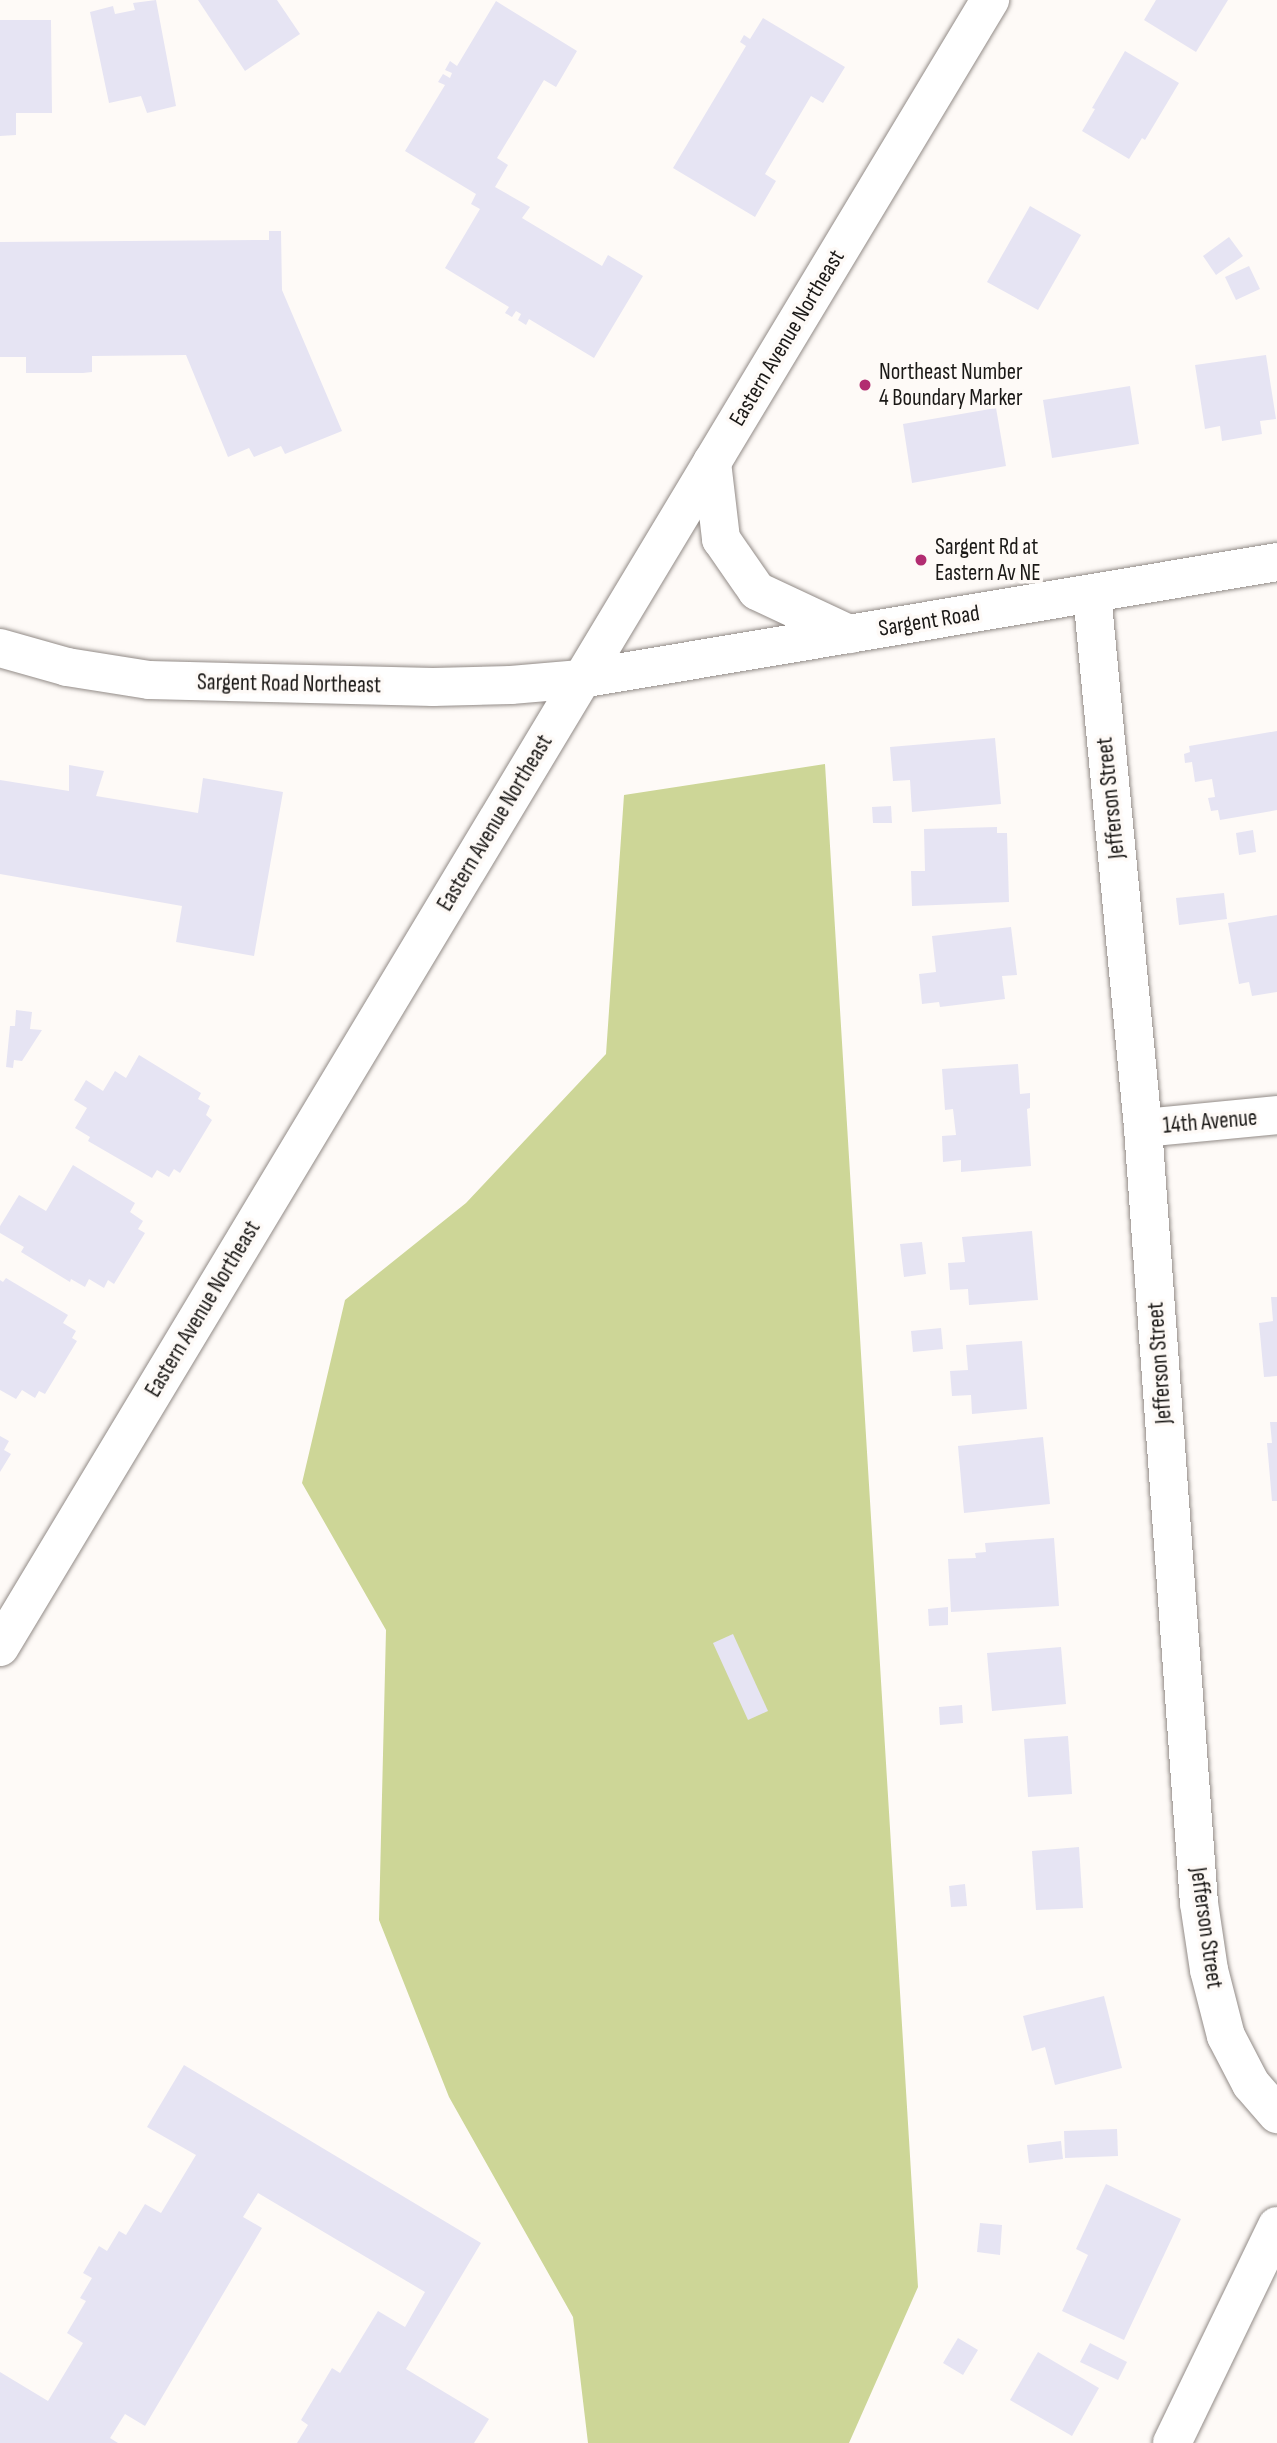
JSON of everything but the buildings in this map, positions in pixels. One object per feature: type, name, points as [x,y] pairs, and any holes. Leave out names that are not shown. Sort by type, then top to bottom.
[{"type":"street","name":"Eastern Avenue Northeast","points":[[0,1647],[989,0]]},
{"type":"street","points":[[712,462],[722,539],[757,590],[849,634]]},
{"type":"street","name":"Sargent Road","points":[[581,679],[1277,562]]},
{"type":"street","name":"Jefferson Street","points":[[1092,594],[1143,1128],[1199,1903],[1209,1970],[1226,2036],[1251,2084],[1277,2115]]},
{"type":"street","name":"Sargent Road Northeast","points":[[0,648],[66,667],[149,680],[459,687],[581,679]]},
{"type":"street","name":"14th Avenue","points":[[1143,1128],[1277,1115]]},
{"type":"street","points":[[1172,2443],[1277,2226]]},
{"type":"green space","points":[[825,764],[918,2287],[849,2443],[588,2443],[573,2317],[449,2097],[379,1920],[386,1630],[302,1483],[345,1300],[466,1203],[606,1054],[624,795]]},
{"type":"place","name":"Northeast Number 4 Boundary Marker","points":[[865,385]]},
{"type":"place","name":"Sargent Rd at Eastern Av NE","points":[[921,560]]}]
